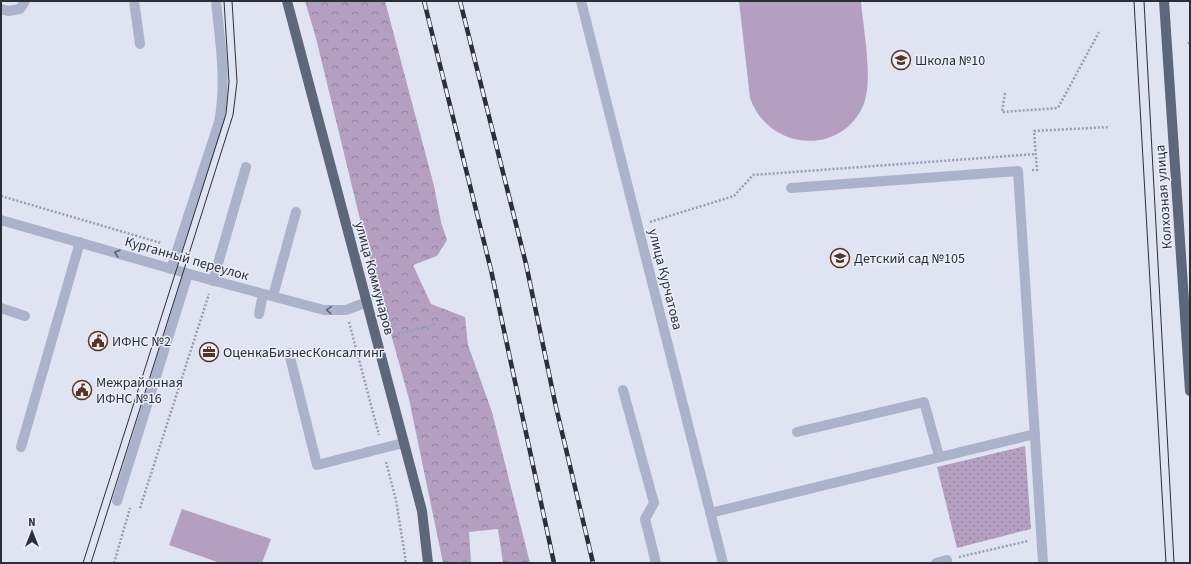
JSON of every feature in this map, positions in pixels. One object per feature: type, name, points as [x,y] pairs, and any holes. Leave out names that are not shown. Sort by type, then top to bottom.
[{"type":"main road","name":"улица Коммунаров","points":[[287,1],[422,511],[428,563]]},
{"type":"main road","name":"Колхозная улица","points":[[1164,1],[1190,390]]},
{"type":"street","points":[[1,9],[8,11],[20,9],[25,1]]},
{"type":"street","points":[[134,1],[140,44]]},
{"type":"street","points":[[171,269],[219,122],[223,100],[223,73],[216,1]]},
{"type":"street","name":"улица Курчатова","points":[[581,1],[723,563]]},
{"type":"street","points":[[211,285],[246,167]]},
{"type":"street","points":[[790,188],[1018,171],[1043,563]]},
{"type":"street","points":[[259,314],[268,295],[296,212]]},
{"type":"street","name":"Курганный переулок","points":[[1,220],[188,274],[211,285],[268,295],[324,310],[346,310],[367,302]]},
{"type":"street","points":[[21,447],[80,242]]},
{"type":"street","points":[[117,501],[188,274]]},
{"type":"street","points":[[1,308],[25,316]]},
{"type":"street","points":[[289,353],[316,465],[403,443]]},
{"type":"street","points":[[623,390],[654,503],[645,518],[656,563]]},
{"type":"street","points":[[797,432],[924,402],[939,456]]},
{"type":"street","points":[[710,513],[1034,434]]},
{"type":"street","points":[[936,563],[950,560]]},
{"type":"path","points":[[1005,93],[1002,112],[1058,108],[1099,32]]},
{"type":"path","points":[[1018,171],[1037,170],[1034,131],[1109,127]]},
{"type":"path","points":[[1,196],[162,243]]},
{"type":"path","points":[[140,508],[211,285]]},
{"type":"path","points":[[398,334],[436,324]]},
{"type":"path","points":[[114,563],[131,505]]},
{"type":"path","points":[[950,560],[1041,539]]},
{"type":"green space","points":[[305,1],[385,1],[434,186],[441,222],[447,240],[437,256],[413,265],[431,304],[465,317],[468,345],[492,412],[530,563],[503,563],[498,529],[469,532],[471,563],[443,563],[409,399],[366,244],[316,38]]},
{"type":"green space","points":[[739,1],[861,1],[868,69],[866,95],[863,106],[852,122],[838,134],[822,140],[805,141],[788,137],[772,128],[759,115],[750,98]]},
{"type":"green space","points":[[1025,446],[1031,529],[957,548],[937,467]]},
{"type":"green space","points":[[182,509],[271,539],[262,563],[220,563],[169,545]]},
{"type":"tram line","points":[[83,563],[226,114],[229,82],[224,1]]},
{"type":"tram line","points":[[91,563],[233,115],[237,82],[232,1]]},
{"type":"tram line","points":[[1134,1],[1166,563]]},
{"type":"tram line","points":[[1144,1],[1174,563]]},
{"type":"railway","points":[[424,1],[491,270],[554,563]]},
{"type":"railway","points":[[460,1],[526,264],[556,407],[593,563]]},
{"type":"place","name":"Школа №10","points":[[901,60]]},
{"type":"place","name":"Детский сад №105","points":[[840,258]]},
{"type":"place","name":"ИФНС №2","points":[[98,341]]},
{"type":"place","name":"ОценкаБизнесКонсалтинг","points":[[209,352]]},
{"type":"place","name":"Межрайонная ИФНС №16","points":[[82,390]]}]
